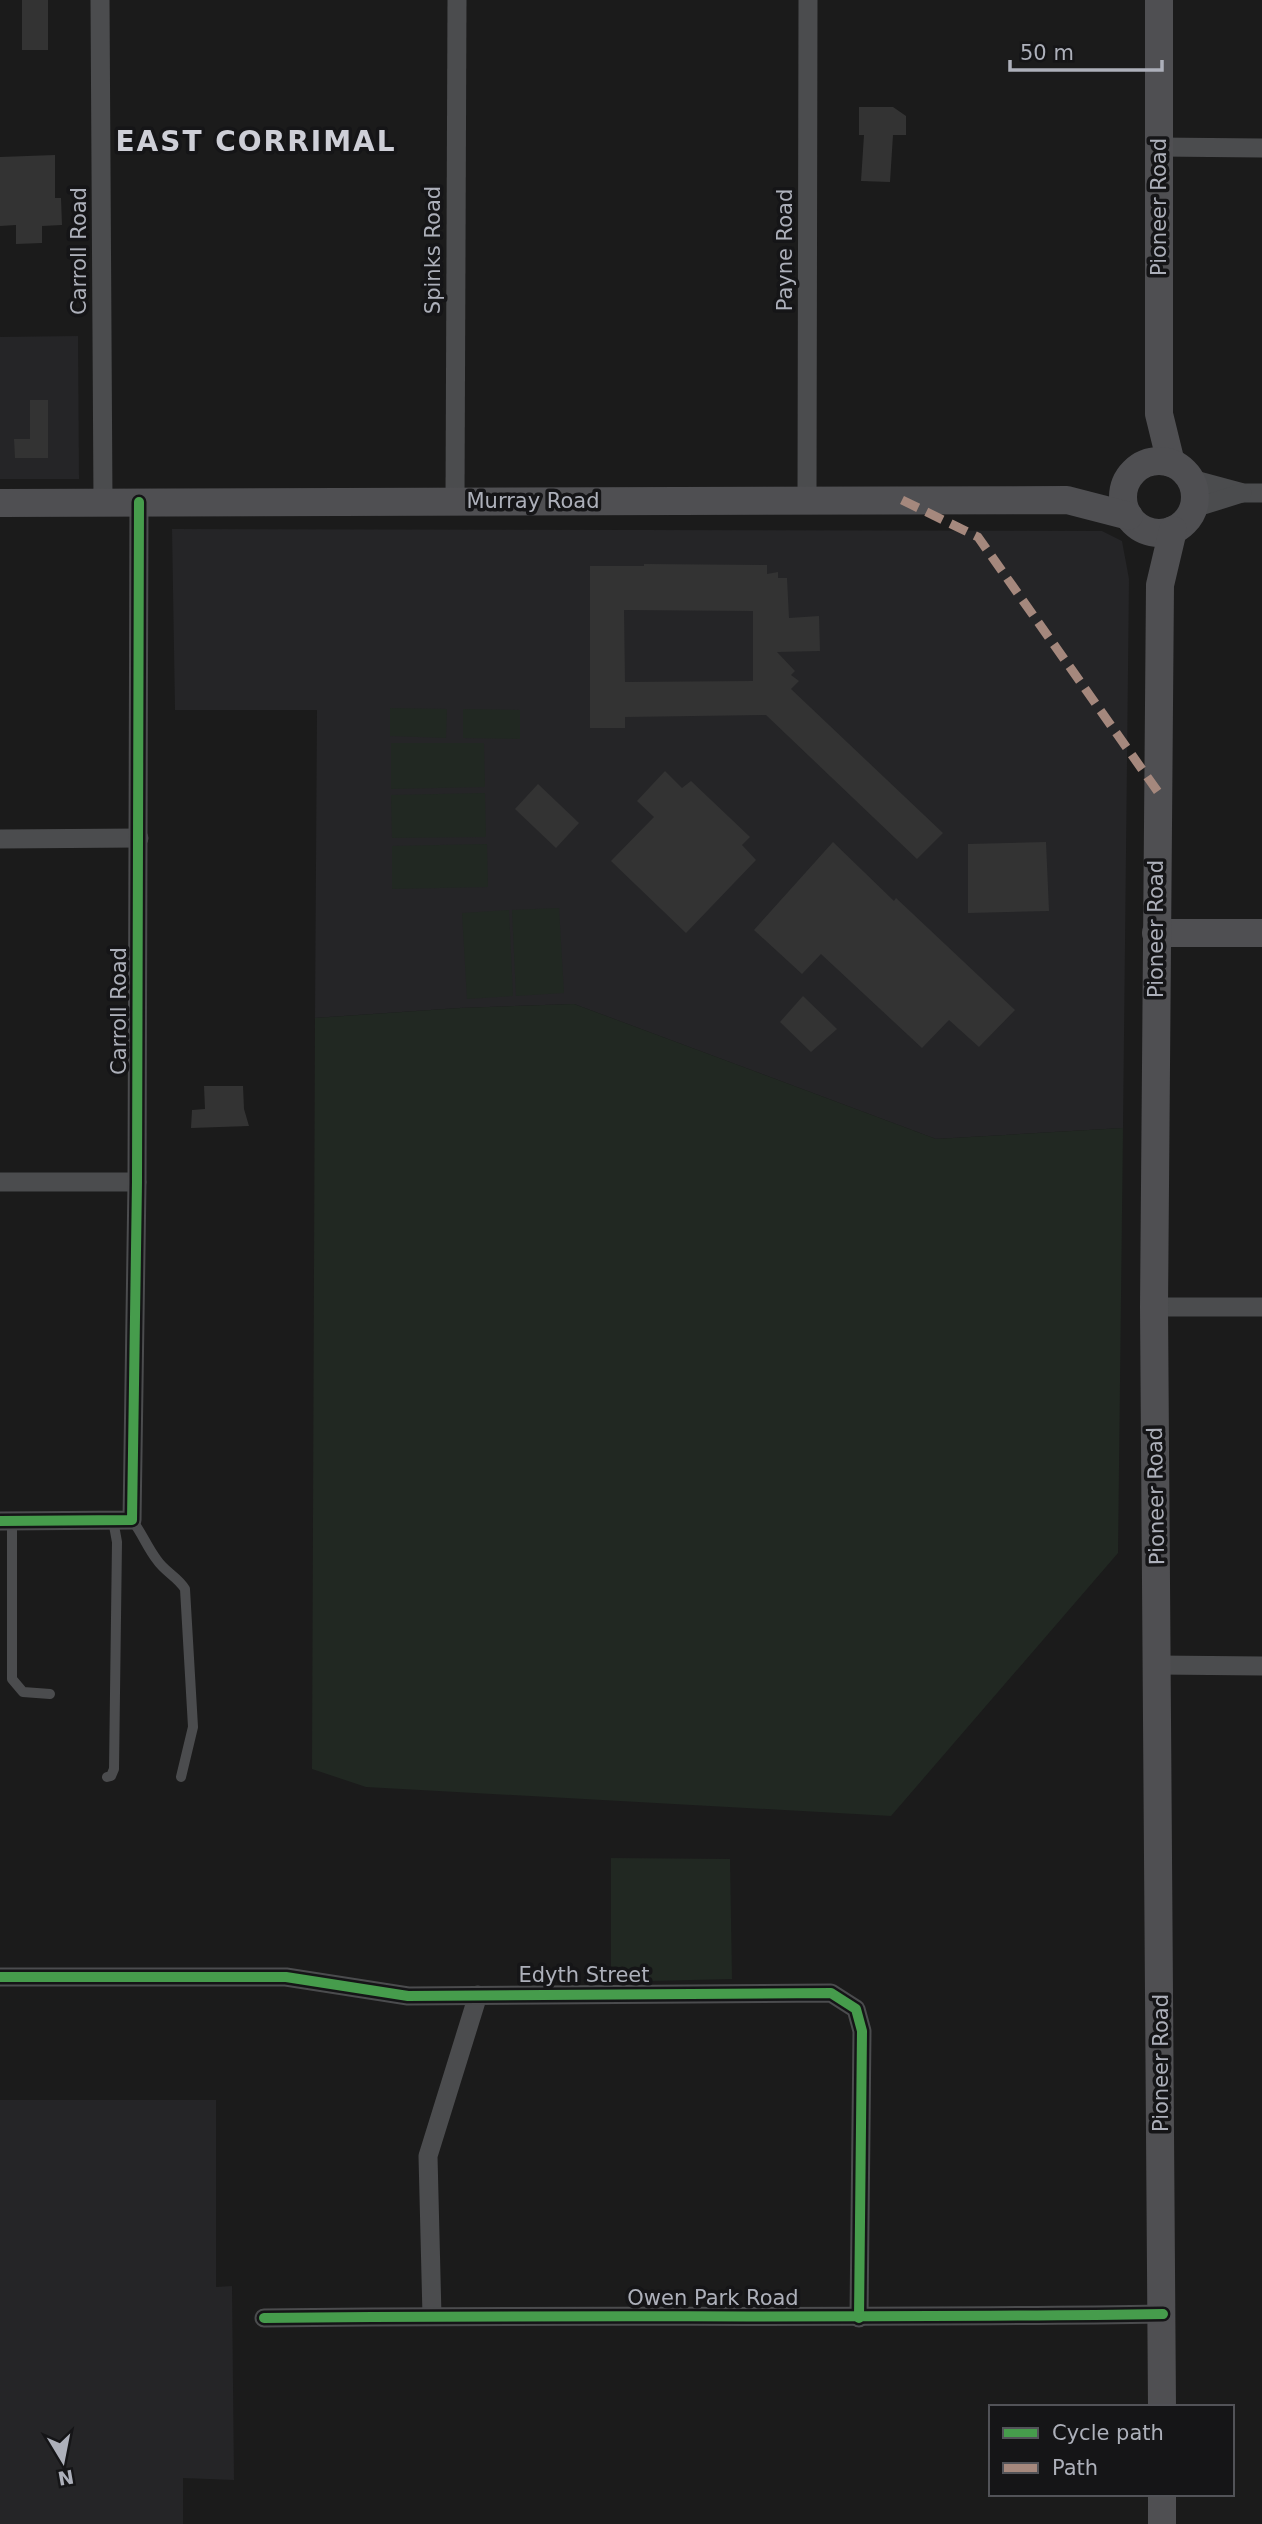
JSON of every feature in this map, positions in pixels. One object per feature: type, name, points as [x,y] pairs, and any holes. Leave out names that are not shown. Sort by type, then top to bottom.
[{"type":"main road","name":"Pioneer Road","points":[[1159,0],[1159,414],[1181,471]]},
{"type":"main road","name":"Pioneer Road","points":[[1134,475],[1159,414]]},
{"type":"main road","points":[[1155,461],[1181,471],[1195,494],[1194,508],[1185,522],[1173,530],[1157,533],[1135,522],[1124,502],[1134,475],[1155,461]]},
{"type":"main road","name":"Murray Road","points":[[1067,500],[1134,475]]},
{"type":"main road","name":"Murray Road","points":[[0,503],[1067,500],[1135,522]]},
{"type":"main road","name":"Pioneer Road","points":[[1135,522],[1160,585]]},
{"type":"main road","name":"Pioneer Road","points":[[1162,2405],[1154,1307],[1156,933],[1160,585],[1173,530]]},
{"type":"main road","points":[[1156,933],[1262,933]]},
{"type":"main road","points":[[1162,2496],[1162,2524]]},
{"type":"street","name":"Carroll Road","points":[[100,0],[103,502]]},
{"type":"street","name":"Spinks Road","points":[[455,501],[457,0]]},
{"type":"street","name":"Payne Road","points":[[807,500],[808,0]]},
{"type":"street","points":[[1158,147],[1262,148]]},
{"type":"street","points":[[1181,471],[1253,493]]},
{"type":"street","points":[[1194,508],[1253,493]]},
{"type":"street","name":"Carroll Road","points":[[123,1520],[137,1182],[139,502]]},
{"type":"street","points":[[0,839],[139,838]]},
{"type":"street","points":[[0,1182],[137,1182]]},
{"type":"street","points":[[1154,1307],[1262,1307]]},
{"type":"street","points":[[6,1521],[123,1520]]},
{"type":"street","points":[[1158,1665],[1262,1666]]},
{"type":"street","name":"Edyth Street","points":[[0,1977],[286,1978],[408,1996],[831,1993],[856,2009],[862,2031],[859,2318]]},
{"type":"street","points":[[432,2316],[428,2156],[478,1995]]},
{"type":"street","name":"Owen Park Road","points":[[264,2318],[859,2318],[1163,2314]]},
{"type":"lane","points":[[107,1777],[111,1776],[114,1769],[117,1710],[117,1542],[123,1520],[142,1532],[157,1561],[180,1580],[185,1589],[192,1727],[180,1777]]},
{"type":"lane","points":[[6,1521],[12,1679],[23,1692],[50,1694]]},
{"type":"shaded area","points":[[78,336],[79,479],[0,479],[0,337]]},
{"type":"shaded area","points":[[172,529],[1102,531],[1122,541],[1129,579],[1123,1128],[936,1139],[574,1004],[460,1008],[315,1018],[317,710],[175,710]]},
{"type":"shaded area","points":[[390,708],[447,709],[446,738],[390,736]]},
{"type":"shaded area","points":[[463,709],[520,710],[520,739],[463,738]]},
{"type":"shaded area","points":[[391,743],[484,743],[485,787],[391,789]]},
{"type":"shaded area","points":[[485,793],[486,837],[392,838],[391,795]]},
{"type":"shaded area","points":[[487,844],[488,887],[392,889],[392,846]]},
{"type":"shaded area","points":[[559,908],[564,993],[516,996],[512,910]]},
{"type":"shaded area","points":[[509,910],[513,996],[467,999],[462,913]]},
{"type":"shaded area","points":[[574,1004],[936,1139],[1123,1128],[1118,1553],[891,1816],[366,1787],[312,1769],[315,1018],[460,1008]]},
{"type":"shaded area","points":[[611,1858],[730,1859],[732,1979],[611,1982]]},
{"type":"shaded area","points":[[0,2100],[216,2100],[216,2287],[232,2286],[234,2480],[183,2478],[183,2524],[0,2524]]},
{"type":"building","points":[[22,0],[48,0],[48,50],[22,50]]},
{"type":"building","points":[[859,107],[893,107],[906,116],[906,135],[893,135],[890,182],[861,181],[864,135],[859,135]]},
{"type":"building","points":[[55,155],[55,198],[61,198],[62,225],[42,226],[42,243],[16,244],[16,225],[0,226],[0,157]]},
{"type":"building","points":[[30,400],[48,400],[48,458],[15,458],[14,439],[30,439]]},
{"type":"building","points":[[767,565],[767,574],[778,572],[778,578],[787,578],[789,618],[819,616],[820,651],[777,652],[795,671],[791,675],[799,681],[791,689],[943,833],[917,859],[766,715],[625,717],[625,728],[590,728],[590,566]],"holes":[[[624,610],[753,611],[753,681],[625,682]]]},
{"type":"building","points":[[665,771],[682,788],[691,781],[750,837],[742,845],[756,860],[686,933],[611,861],[654,817],[637,801]]},
{"type":"building","points":[[538,784],[579,823],[556,848],[515,809]]},
{"type":"building","points":[[833,842],[1015,1010],[979,1047],[949,1020],[922,1048],[821,954],[802,974],[754,930]]},
{"type":"building","points":[[1046,842],[1049,911],[968,913],[968,844]]},
{"type":"building","points":[[803,996],[837,1029],[811,1052],[780,1022]]},
{"type":"building","points":[[204,1086],[243,1086],[244,1109],[249,1126],[191,1128],[192,1110],[205,1109]]},
{"type":"marked path","points":[[902,500],[978,537],[1158,792]]},
{"type":"cycle path","points":[[0,1521],[132,1520],[137,1182],[139,502]]},
{"type":"cycle path","points":[[0,1977],[286,1977],[408,1996],[831,1993],[856,2009],[862,2031],[859,2318]]},
{"type":"cycle path","points":[[264,2318],[1163,2314]]},
{"type":"district","name":"EAST CORRIMAL","points":[[256,141]]}]
